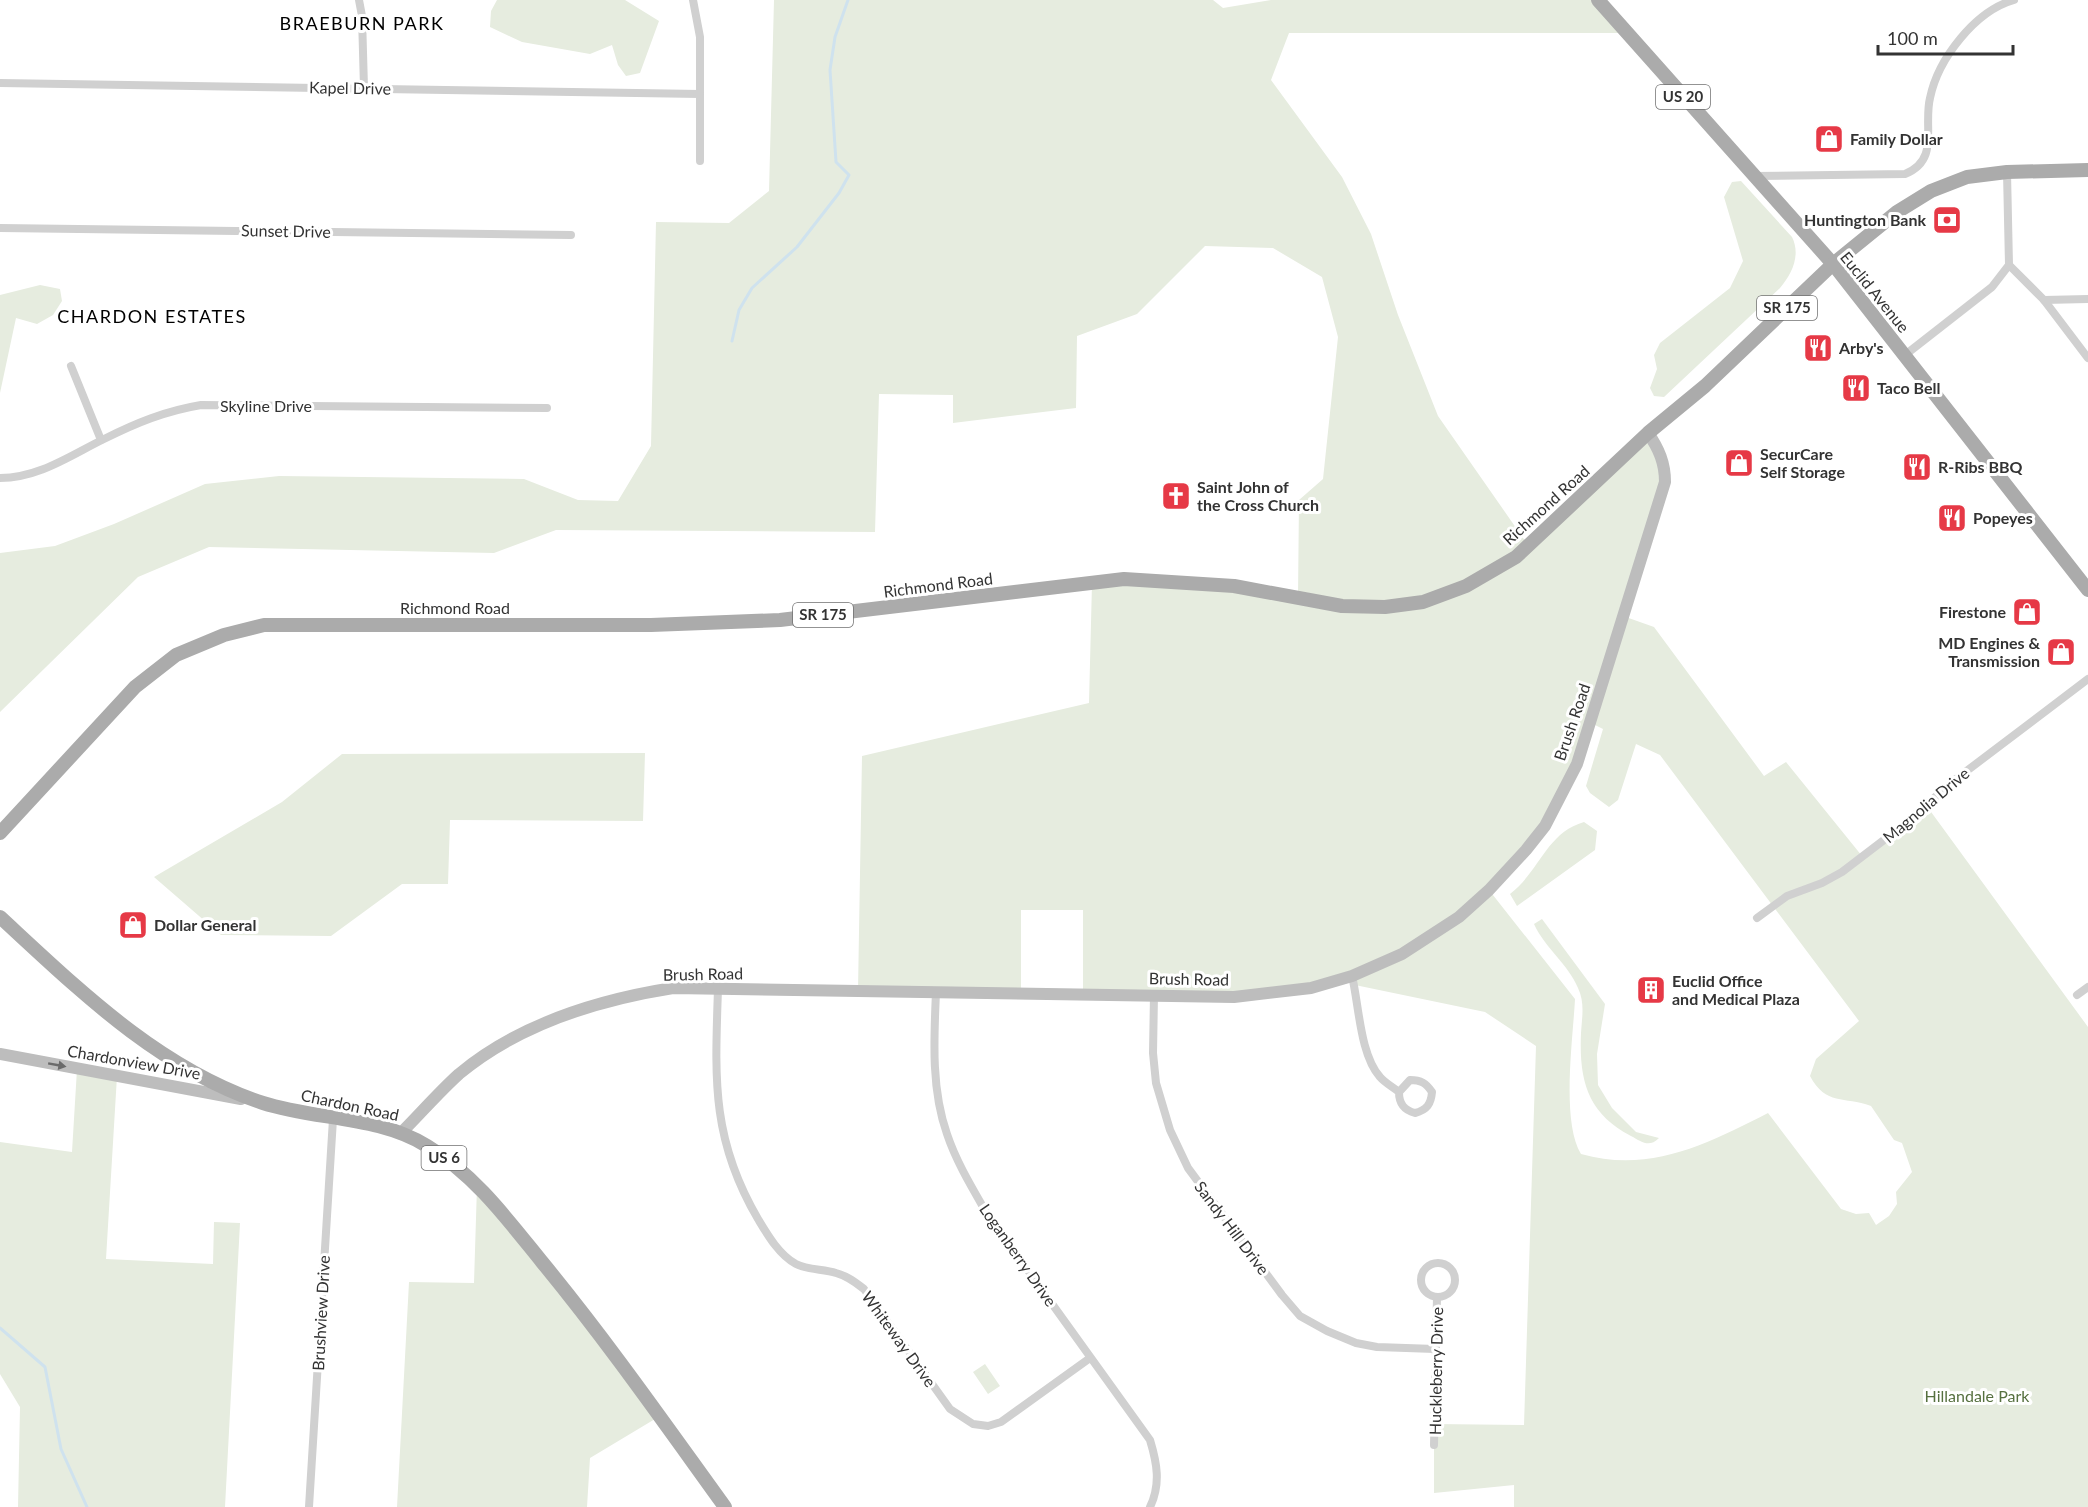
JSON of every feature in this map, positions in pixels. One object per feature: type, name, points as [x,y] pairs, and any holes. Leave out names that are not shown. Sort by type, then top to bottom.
[{"type":"main road","name":"Euclid Avenue","points":[[1598,0],[1752,176],[1833,264],[2088,590]]},
{"type":"main road","name":"SR 175","points":[[1833,264],[1897,212],[1931,191],[1967,177],[2007,172],[2088,171]]},
{"type":"main road","name":"Richmond Road","points":[[0,833],[135,687],[176,655],[224,635],[264,625],[651,625],[780,620],[1124,579],[1234,586],[1342,606],[1385,607],[1423,602],[1466,586],[1516,557],[1648,433],[1705,386],[1833,264]]},
{"type":"main road","name":"Chardon Road","points":[[0,916],[86,996],[140,1038],[204,1076],[263,1103],[401,1133],[426,1145],[455,1165],[504,1215],[602,1335],[724,1507]]},
{"type":"street","points":[[359,0],[362,16],[364,88]]},
{"type":"street","points":[[694,0],[700,37],[699,161]]},
{"type":"street","points":[[1752,176],[1905,174],[1917,170],[1927,156],[1930,97],[1947,57],[1960,38],[1980,19],[2014,0]]},
{"type":"street","name":"Kapel Drive","points":[[0,83],[700,94]]},
{"type":"street","points":[[1905,355],[1992,287],[2009,265],[2007,172]]},
{"type":"street","name":"Sunset Drive","points":[[0,228],[572,235]]},
{"type":"street","points":[[2009,265],[2044,300],[2088,358]]},
{"type":"street","points":[[2044,300],[2088,299]]},
{"type":"street","points":[[71,366],[101,440]]},
{"type":"street","name":"Skyline Drive","points":[[0,478],[43,470],[75,456],[101,440],[169,411],[201,405],[547,408]]},
{"type":"street","name":"Brush Road","points":[[401,1133],[459,1075],[517,1036],[566,1014],[624,996],[673,988],[1234,997],[1311,988],[1352,976],[1402,954],[1459,917],[1489,890],[1545,826],[1577,764],[1665,482],[1665,470],[1659,450],[1648,433]]},
{"type":"street","name":"Magnolia Drive","points":[[1757,918],[1787,896],[1822,884],[1848,867],[1897,830],[1956,778],[2088,679]]},
{"type":"street","points":[[1352,976],[1367,1053],[1380,1078],[1399,1092],[1402,1105],[1415,1113],[1425,1109],[1431,1102],[1432,1092],[1426,1084],[1418,1080],[1410,1080],[1399,1092]]},
{"type":"street","points":[[2077,995],[2088,987]]},
{"type":"street","name":"Whiteway Drive","points":[[718,989],[715,1085],[720,1126],[731,1164],[745,1197],[771,1239],[783,1252],[796,1264],[836,1273],[849,1278],[864,1289],[950,1409],[973,1424],[988,1426],[1001,1422],[1090,1358]]},
{"type":"street","name":"Loganberry Drive","points":[[936,992],[934,1049],[938,1094],[950,1143],[964,1174],[986,1212],[1150,1440],[1158,1466],[1155,1496],[1150,1507]]},
{"type":"street","name":"Sandy Hill Drive","points":[[1154,995],[1153,1053],[1156,1083],[1170,1130],[1188,1168],[1282,1295],[1300,1316],[1327,1332],[1356,1343],[1377,1347],[1435,1349]]},
{"type":"street","name":"Chardonview Drive","points":[[0,1054],[263,1103]]},
{"type":"street","name":"Brushview Drive","points":[[309,1507],[333,1119]]},
{"type":"street","name":"Huckleberry Drive","points":[[1444,1263],[1453,1272],[1455,1283],[1449,1292],[1437,1297],[1426,1292],[1422,1277],[1431,1265],[1444,1263]]},
{"type":"street","name":"Huckleberry Drive","points":[[1434,1445],[1437,1297]]},
{"type":"green space","points":[[497,0],[625,0],[659,21],[640,73],[626,76],[618,65],[612,45],[590,54],[522,42],[490,27],[491,11]]},
{"type":"green space","name":"Hillandale Park","points":[[774,0],[1213,0],[1223,8],[1271,0],[1598,0],[1627,33],[1289,33],[1271,80],[1342,177],[1371,234],[1398,315],[1438,416],[1528,545],[1648,433],[1665,470],[1623,616],[1654,627],[1764,776],[1786,762],[1862,856],[1926,805],[2088,1027],[2088,1507],[1514,1507],[1514,1485],[1434,1493],[1434,1424],[1524,1425],[1536,1046],[1485,1012],[1355,985],[1352,976],[1278,994],[1083,994],[1083,910],[1021,910],[1021,993],[858,991],[862,756],[1089,703],[1092,583],[1119,580],[1298,597],[1299,500],[1323,479],[1338,337],[1322,277],[1273,248],[1205,246],[1137,314],[1077,336],[1076,408],[953,423],[953,395],[879,394],[875,532],[556,530],[494,553],[209,547],[138,577],[0,712],[0,553],[55,546],[114,524],[205,484],[279,476],[524,479],[578,500],[618,501],[651,446],[656,222],[729,223],[769,191]],"holes":[[[1591,723],[1603,729],[1586,786],[1590,793],[1609,807],[1618,800],[1636,744],[1660,755],[1859,1021],[1816,1059],[1810,1076],[1822,1092],[1829,1096],[1871,1106],[1894,1140],[1902,1143],[1912,1172],[1896,1192],[1897,1204],[1889,1216],[1876,1225],[1869,1213],[1856,1214],[1841,1209],[1768,1113],[1724,1135],[1655,1158],[1606,1159],[1581,1154],[1571,1121],[1570,1101],[1575,999],[1489,890],[1526,850],[1577,764]]]},
{"type":"green space","points":[[1741,181],[1792,237],[1796,251],[1794,264],[1780,288],[1664,397],[1654,396],[1650,388],[1657,369],[1654,355],[1660,343],[1730,288],[1743,261],[1724,197],[1732,182]]},
{"type":"green space","points":[[40,285],[60,289],[62,301],[53,315],[37,324],[16,318],[0,393],[0,295]]},
{"type":"green space","points":[[645,753],[643,821],[450,820],[448,884],[402,884],[331,936],[221,935],[154,877],[282,802],[342,754]]},
{"type":"green space","points":[[1584,822],[1597,831],[1595,850],[1517,906],[1510,894],[1529,875],[1561,835],[1571,827]]},
{"type":"green space","points":[[1542,919],[1605,1004],[1597,1054],[1598,1085],[1612,1108],[1636,1132],[1659,1138],[1652,1143],[1642,1142],[1616,1127],[1595,1106],[1589,1094],[1582,1066],[1582,999],[1574,979],[1544,941],[1534,924]]},
{"type":"green space","points":[[77,1069],[117,1076],[106,1259],[213,1264],[214,1222],[240,1223],[225,1507],[18,1507],[20,1407],[0,1374],[0,1142],[72,1152]]},
{"type":"green space","points":[[477,1186],[660,1416],[590,1458],[587,1507],[397,1507],[409,1282],[474,1283]]},
{"type":"green space","points":[[985,1364],[1000,1386],[988,1394],[973,1372]]},
{"type":"waterway","points":[[732,341],[739,310],[752,288],[797,247],[839,193],[849,175],[836,162],[830,70],[835,37],[848,0]]},
{"type":"waterway","points":[[0,1328],[45,1367],[61,1449],[87,1507]]},
{"type":"place","name":"Family Dollar","points":[[1829,139]]},
{"type":"place","name":"Huntington Bank","points":[[1947,220]]},
{"type":"place","name":"Arby's","points":[[1818,348]]},
{"type":"place","name":"Taco Bell","points":[[1856,388]]},
{"type":"place","name":"SecurCare Self Storage","points":[[1739,463]]},
{"type":"place","name":"R-Ribs BBQ","points":[[1917,467]]},
{"type":"place","name":"Saint John of the Cross Church","points":[[1176,496]]},
{"type":"place","name":"Popeyes","points":[[1952,518]]},
{"type":"place","name":"Firestone","points":[[2027,612]]},
{"type":"place","name":"MD Engines & Transmission","points":[[2061,652]]},
{"type":"place","name":"Dollar General","points":[[133,925]]},
{"type":"place","name":"Euclid Office and Medical Plaza","points":[[1651,990]]},
{"type":"district","name":"BRAEBURN PARK","points":[[362,24]]},
{"type":"district","name":"CHARDON ESTATES","points":[[152,317]]}]
